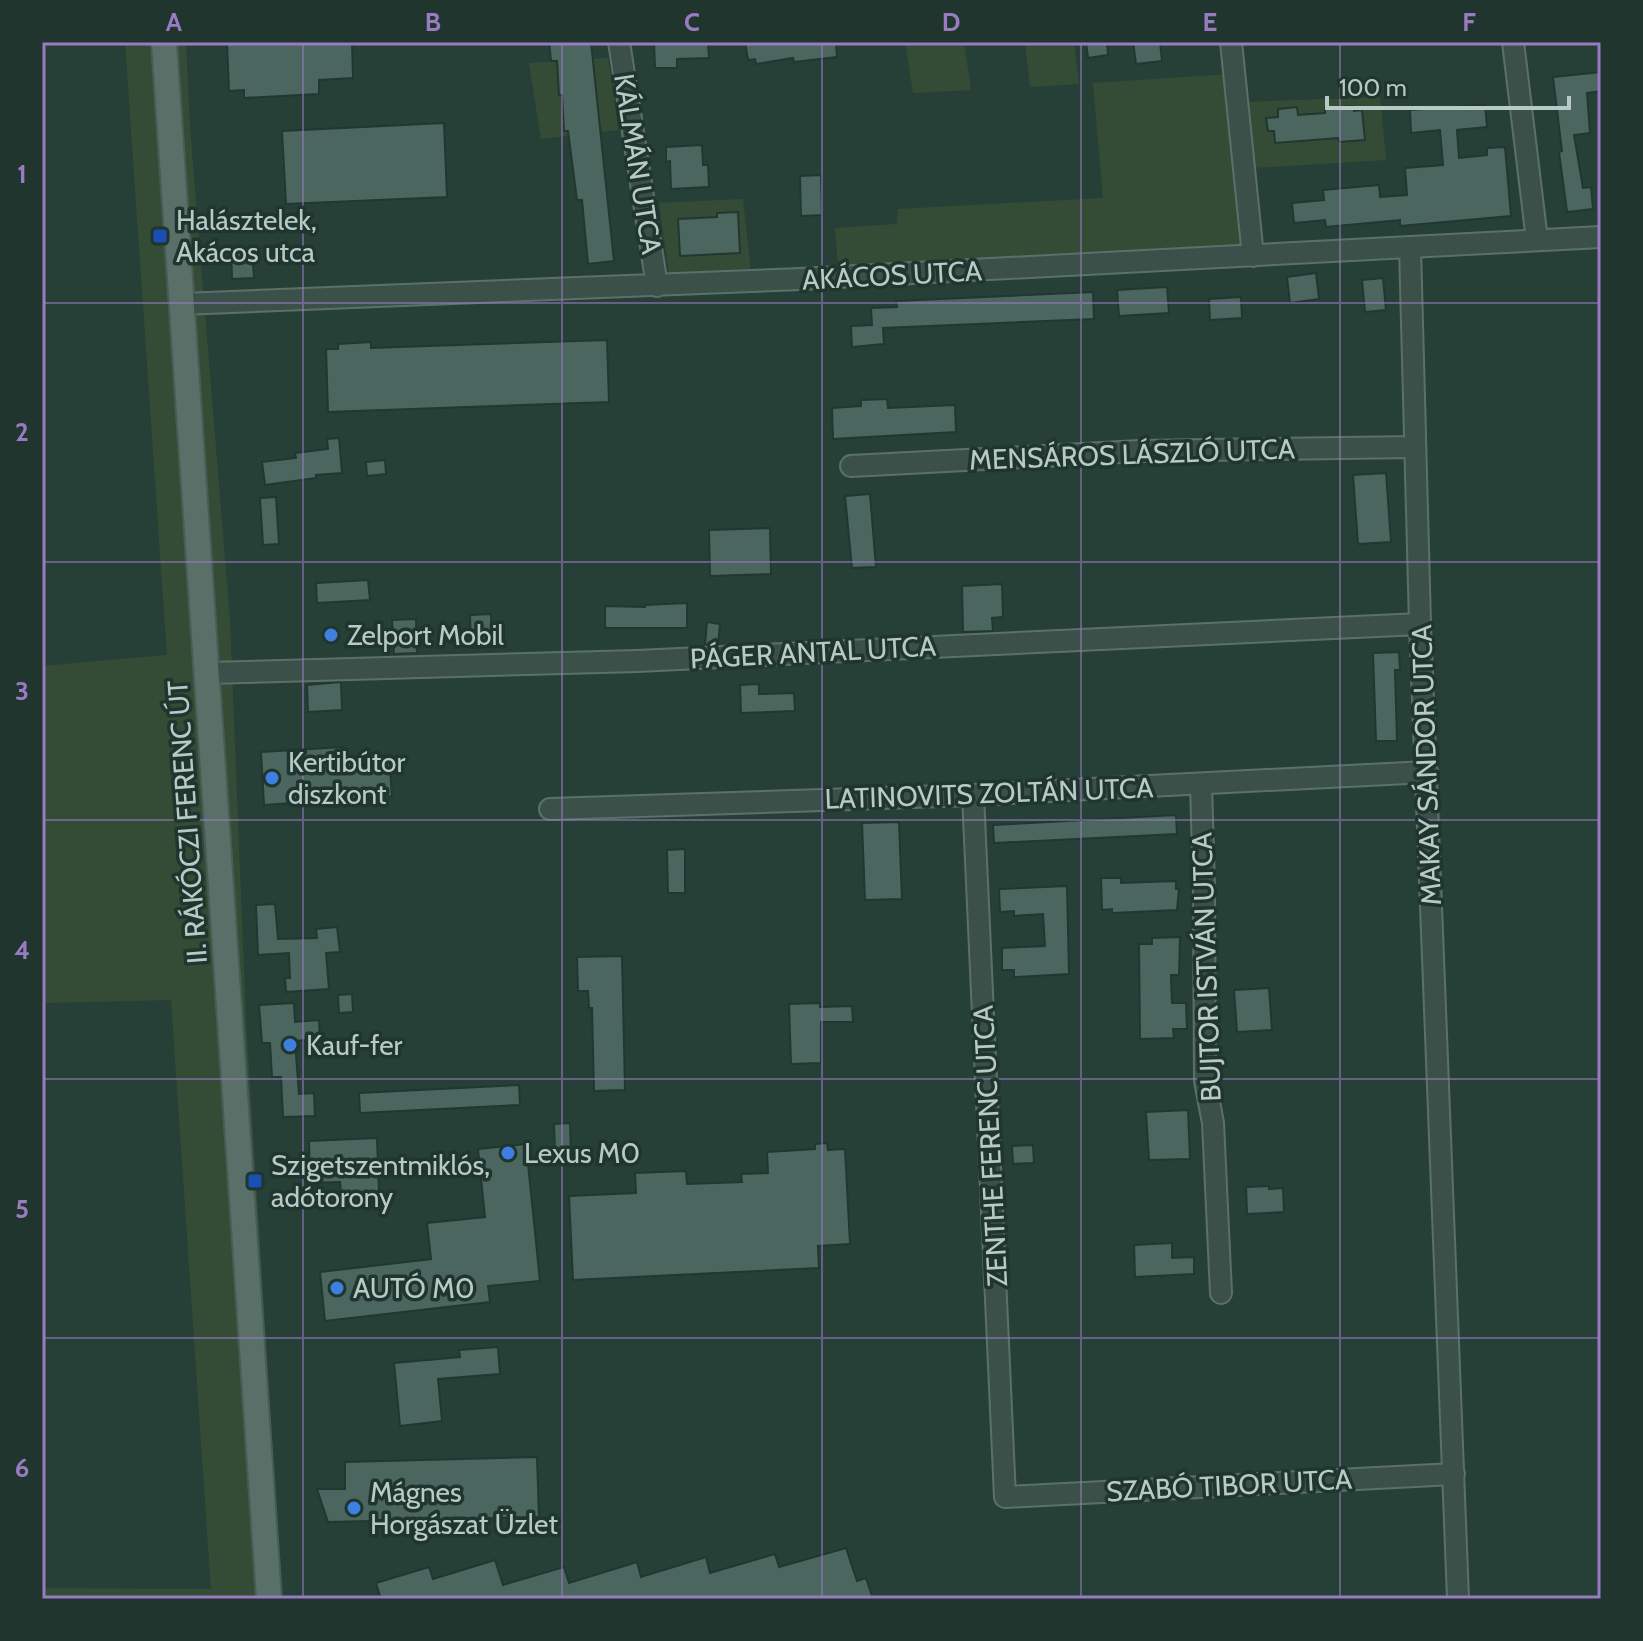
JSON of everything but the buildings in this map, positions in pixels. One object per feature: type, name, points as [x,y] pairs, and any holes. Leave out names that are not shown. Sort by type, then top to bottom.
[{"type":"main road","name":"II. RÁKÓCZI FERENC ÚT","points":[[164,42],[269,1599]]},
{"type":"street","name":"KÁLMÁN UTCA","points":[[619,42],[657,286]]},
{"type":"street","points":[[1231,42],[1253,256]]},
{"type":"street","points":[[1513,42],[1537,240]]},
{"type":"street","name":"AKÁCOS UTCA","points":[[182,304],[657,286],[1601,237]]},
{"type":"street","name":"MAKAY SÁNDOR UTCA","points":[[1410,247],[1420,624],[1458,1599]]},
{"type":"street","name":"MENSÁROS LÁSZLÓ UTCA","points":[[851,466],[1140,451],[1414,447]]},
{"type":"street","name":"PÁGER ANTAL UTCA","points":[[207,673],[637,661],[1420,624]]},
{"type":"street","name":"LATINOVITS ZOLTÁN UTCA","points":[[550,809],[973,795],[1427,772]]},
{"type":"street","name":"BUJTOR ISTVÁN UTCA","points":[[1201,784],[1205,1081],[1213,1123],[1221,1293]]},
{"type":"street","name":"ZENTHE FERENC UTCA","points":[[973,795],[1005,1497]]},
{"type":"street","name":"SZABÓ TIBOR UTCA","points":[[1005,1497],[1454,1474]]},
{"type":"green space","points":[[125,42],[186,42],[190,128],[230,621],[246,1021],[282,1599],[42,1599],[42,1588],[211,1589],[171,1000],[42,1003],[42,666],[167,655]]},
{"type":"green space","points":[[905,42],[964,42],[971,90],[913,93]]},
{"type":"green space","points":[[1025,42],[1074,42],[1079,84],[1030,87]]},
{"type":"green space","points":[[608,58],[619,130],[541,139],[529,63]]},
{"type":"green space","points":[[1231,74],[1242,251],[838,267],[835,228],[897,224],[898,209],[1103,198],[1093,83]]},
{"type":"green space","points":[[1380,97],[1386,160],[1252,168],[1246,102]]},
{"type":"green space","points":[[743,199],[751,272],[669,274],[659,203]]},
{"type":"place","name":"Halásztelek, Akácos utca","points":[[160,236]]},
{"type":"place","name":"Zelport Mobil","points":[[331,635]]},
{"type":"place","name":"Kertibútor diszkont","points":[[272,778]]},
{"type":"place","name":"Kauf-fer","points":[[290,1045]]},
{"type":"place","name":"Lexus M0","points":[[508,1153]]},
{"type":"place","name":"Szigetszentmiklós, adótorony","points":[[255,1181]]},
{"type":"place","name":"AUTÓ M0","points":[[337,1288]]},
{"type":"place","name":"Mágnes Horgászat Üzlet","points":[[354,1508]]}]
